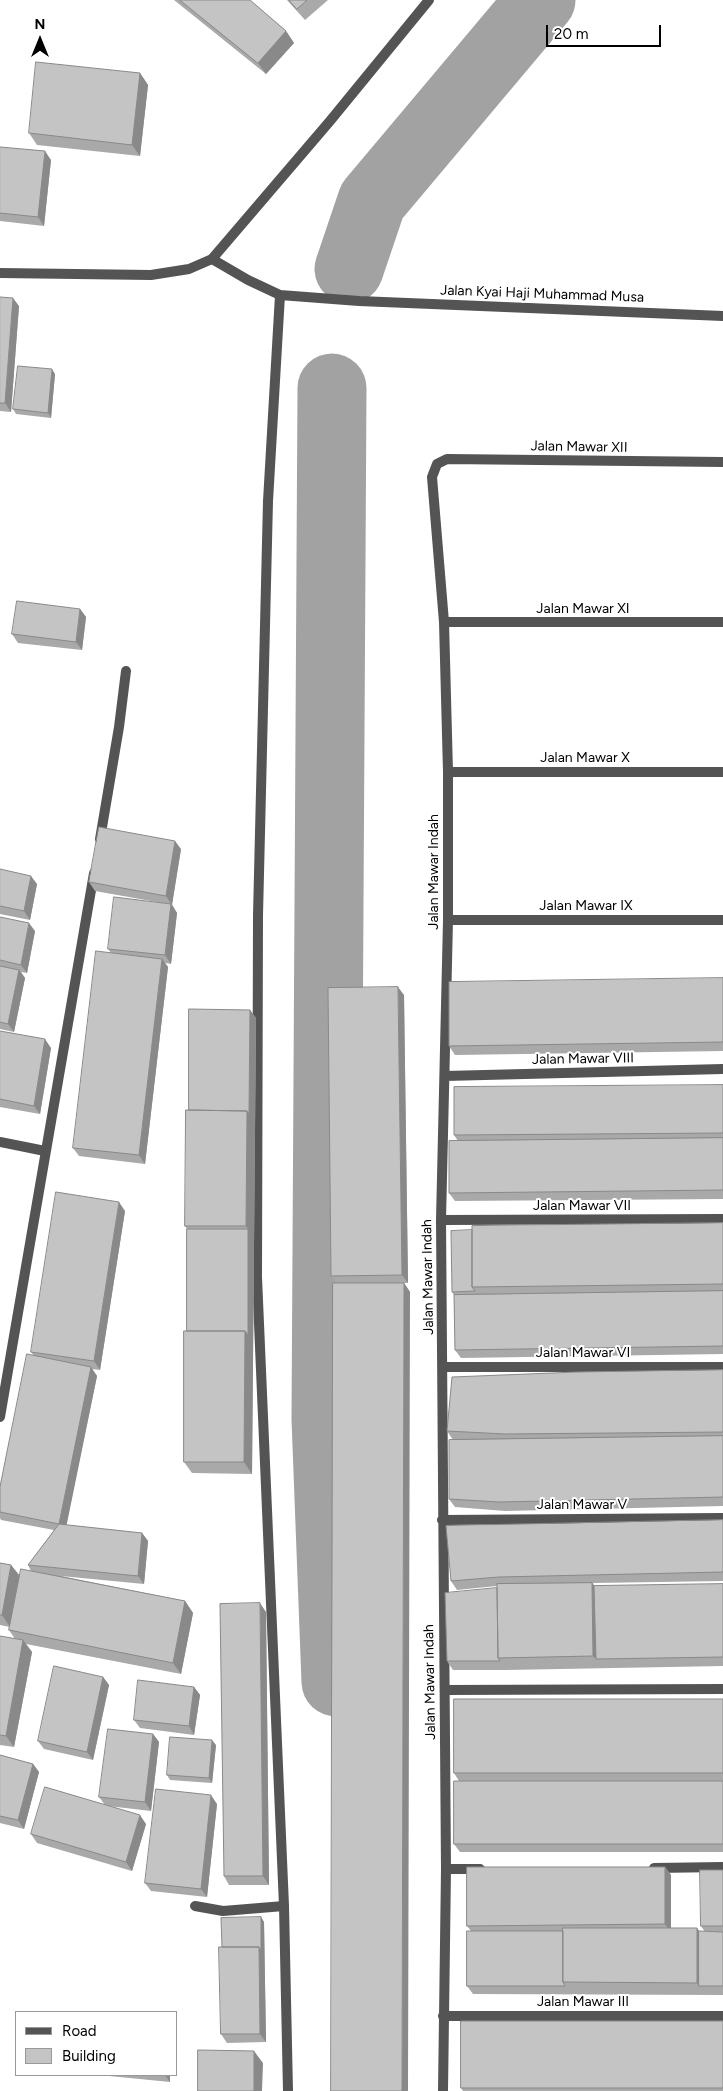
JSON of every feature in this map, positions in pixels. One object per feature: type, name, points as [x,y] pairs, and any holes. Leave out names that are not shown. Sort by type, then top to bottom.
[{"type":"street","points":[[0,273],[151,275],[189,269],[212,259],[330,121],[429,0]]},
{"type":"street","name":"Jalan Kyai Haji Muhammad Musa","points":[[212,259],[248,280],[280,295],[359,301],[723,316]]},
{"type":"street","points":[[280,295],[268,501],[258,915],[258,1277],[284,1906],[288,2091]]},
{"type":"street","name":"Jalan Mawar XII","points":[[437,464],[447,459],[723,462]]},
{"type":"street","name":"Jalan Mawar Indah","points":[[437,464],[432,477],[444,622],[448,772],[448,920],[441,1220],[446,1870],[443,2091]]},
{"type":"street","name":"Jalan Mawar XI","points":[[444,622],[723,622]]},
{"type":"street","points":[[1,1410],[119,727],[126,671]]},
{"type":"street","name":"Jalan Mawar X","points":[[448,772],[723,772]]},
{"type":"street","name":"Jalan Mawar IX","points":[[448,920],[723,920]]},
{"type":"street","name":"Jalan Mawar VIII","points":[[444,1076],[723,1069]]},
{"type":"street","points":[[0,1142],[45,1151]]},
{"type":"street","name":"Jalan Mawar VII","points":[[441,1220],[723,1218]]},
{"type":"street","name":"Jalan Mawar VI","points":[[443,1367],[723,1367]]},
{"type":"street","name":"Jalan Mawar V","points":[[442,1520],[723,1518]]},
{"type":"street","points":[[444,1690],[723,1689]]},
{"type":"street","points":[[644,1868],[723,1867]]},
{"type":"street","points":[[446,1870],[495,1869]]},
{"type":"street","points":[[195,1906],[223,1911],[263,1910],[284,1906]]},
{"type":"street","name":"Jalan Mawar III","points":[[443,2016],[723,2016]]},
{"type":"building","points":[[180,0],[250,0],[286,31],[258,63]]},
{"type":"building","points":[[289,0],[307,0],[297,9]]},
{"type":"building","points":[[36,62],[140,73],[132,145],[29,133]]},
{"type":"building","points":[[0,147],[45,151],[38,217],[0,213]]},
{"type":"building","points":[[0,297],[13,298],[5,403],[0,403]]},
{"type":"building","points":[[18,366],[52,369],[48,413],[13,409]]},
{"type":"building","points":[[17,601],[80,609],[76,642],[12,634]]},
{"type":"building","points":[[99,827],[175,841],[166,896],[89,882]]},
{"type":"building","points":[[0,869],[31,876],[24,911],[0,906]]},
{"type":"building","points":[[114,897],[171,904],[165,955],[108,949]]},
{"type":"building","points":[[0,917],[29,923],[21,965],[0,960]]},
{"type":"building","points":[[96,951],[162,959],[139,1155],[73,1148]]},
{"type":"building","points":[[0,966],[19,970],[8,1024],[0,1022]]},
{"type":"building","points":[[723,978],[723,1042],[449,1046],[449,982]]},
{"type":"building","points":[[398,987],[402,1275],[331,1276],[328,988]]},
{"type":"building","points":[[189,1009],[250,1010],[249,1114],[247,1111],[189,1110]]},
{"type":"building","points":[[0,1031],[45,1039],[34,1106],[0,1099]]},
{"type":"building","points":[[723,1085],[723,1133],[454,1135],[454,1087]]},
{"type":"building","points":[[186,1110],[247,1111],[246,1226],[185,1226]]},
{"type":"building","points":[[723,1138],[723,1190],[449,1193],[449,1141]]},
{"type":"building","points":[[56,1192],[119,1202],[94,1361],[31,1352]]},
{"type":"building","points":[[723,1223],[723,1284],[472,1287],[472,1226]]},
{"type":"building","points":[[187,1229],[248,1229],[248,1335],[245,1331],[187,1331]]},
{"type":"building","points":[[472,1230],[472,1287],[475,1291],[452,1292],[451,1231]]},
{"type":"building","points":[[333,1283],[404,1283],[402,2091],[331,2091]]},
{"type":"building","points":[[723,1291],[723,1346],[455,1350],[454,1295]]},
{"type":"building","points":[[184,1331],[245,1331],[244,1462],[184,1462]]},
{"type":"building","points":[[27,1354],[91,1367],[59,1524],[0,1512],[0,1487]]},
{"type":"building","points":[[723,1370],[723,1432],[505,1434],[447,1431],[452,1377],[578,1372]]},
{"type":"building","points":[[723,1436],[723,1497],[499,1502],[449,1499],[449,1440]]},
{"type":"building","points":[[723,1520],[723,1572],[499,1577],[451,1581],[446,1526]]},
{"type":"building","points":[[59,1524],[142,1533],[138,1576],[28,1565]]},
{"type":"building","points":[[0,1563],[11,1565],[2,1615],[0,1615]]},
{"type":"building","points":[[21,1569],[185,1601],[173,1663],[9,1630]]},
{"type":"building","points":[[592,1583],[593,1656],[498,1658],[497,1584]]},
{"type":"building","points":[[723,1584],[723,1657],[596,1659],[594,1586]]},
{"type":"building","points":[[497,1588],[498,1658],[500,1661],[447,1661],[445,1593]]},
{"type":"building","points":[[260,1603],[263,1876],[224,1876],[220,1604]]},
{"type":"building","points":[[0,1636],[23,1640],[6,1736],[0,1735]]},
{"type":"building","points":[[54,1666],[103,1677],[87,1752],[38,1741]]},
{"type":"building","points":[[138,1680],[194,1687],[189,1726],[134,1720]]},
{"type":"building","points":[[454,1699],[723,1699],[723,1773],[454,1773]]},
{"type":"building","points":[[108,1729],[153,1734],[145,1802],[99,1797]]},
{"type":"building","points":[[170,1737],[212,1740],[209,1778],[167,1775]]},
{"type":"building","points":[[0,1755],[33,1764],[18,1820],[0,1816]]},
{"type":"building","points":[[454,1781],[723,1781],[723,1844],[454,1844]]},
{"type":"building","points":[[45,1787],[140,1815],[126,1862],[31,1834]]},
{"type":"building","points":[[156,1789],[211,1795],[201,1889],[145,1883]]},
{"type":"building","points":[[467,1867],[665,1867],[665,1924],[467,1926]]},
{"type":"building","points":[[700,1870],[723,1870],[723,1926],[701,1926]]},
{"type":"building","points":[[261,1917],[261,1951],[259,1947],[222,1947],[221,1918]]},
{"type":"building","points":[[563,1928],[697,1928],[697,1983],[563,1982]]},
{"type":"building","points":[[467,1931],[563,1931],[563,1982],[565,1986],[467,1986]]},
{"type":"building","points":[[699,1931],[723,1932],[723,1986],[699,1986]]},
{"type":"building","points":[[219,1947],[259,1947],[260,2034],[221,2034]]},
{"type":"building","points":[[461,2021],[723,2021],[723,2088],[461,2088]]},
{"type":"building","points":[[198,2050],[254,2051],[254,2091],[198,2091]]},
{"type":"waterway","points":[[349,269],[372,201],[541,0]]},
{"type":"waterway","points":[[332,388],[326,1419],[336,1682]]}]
